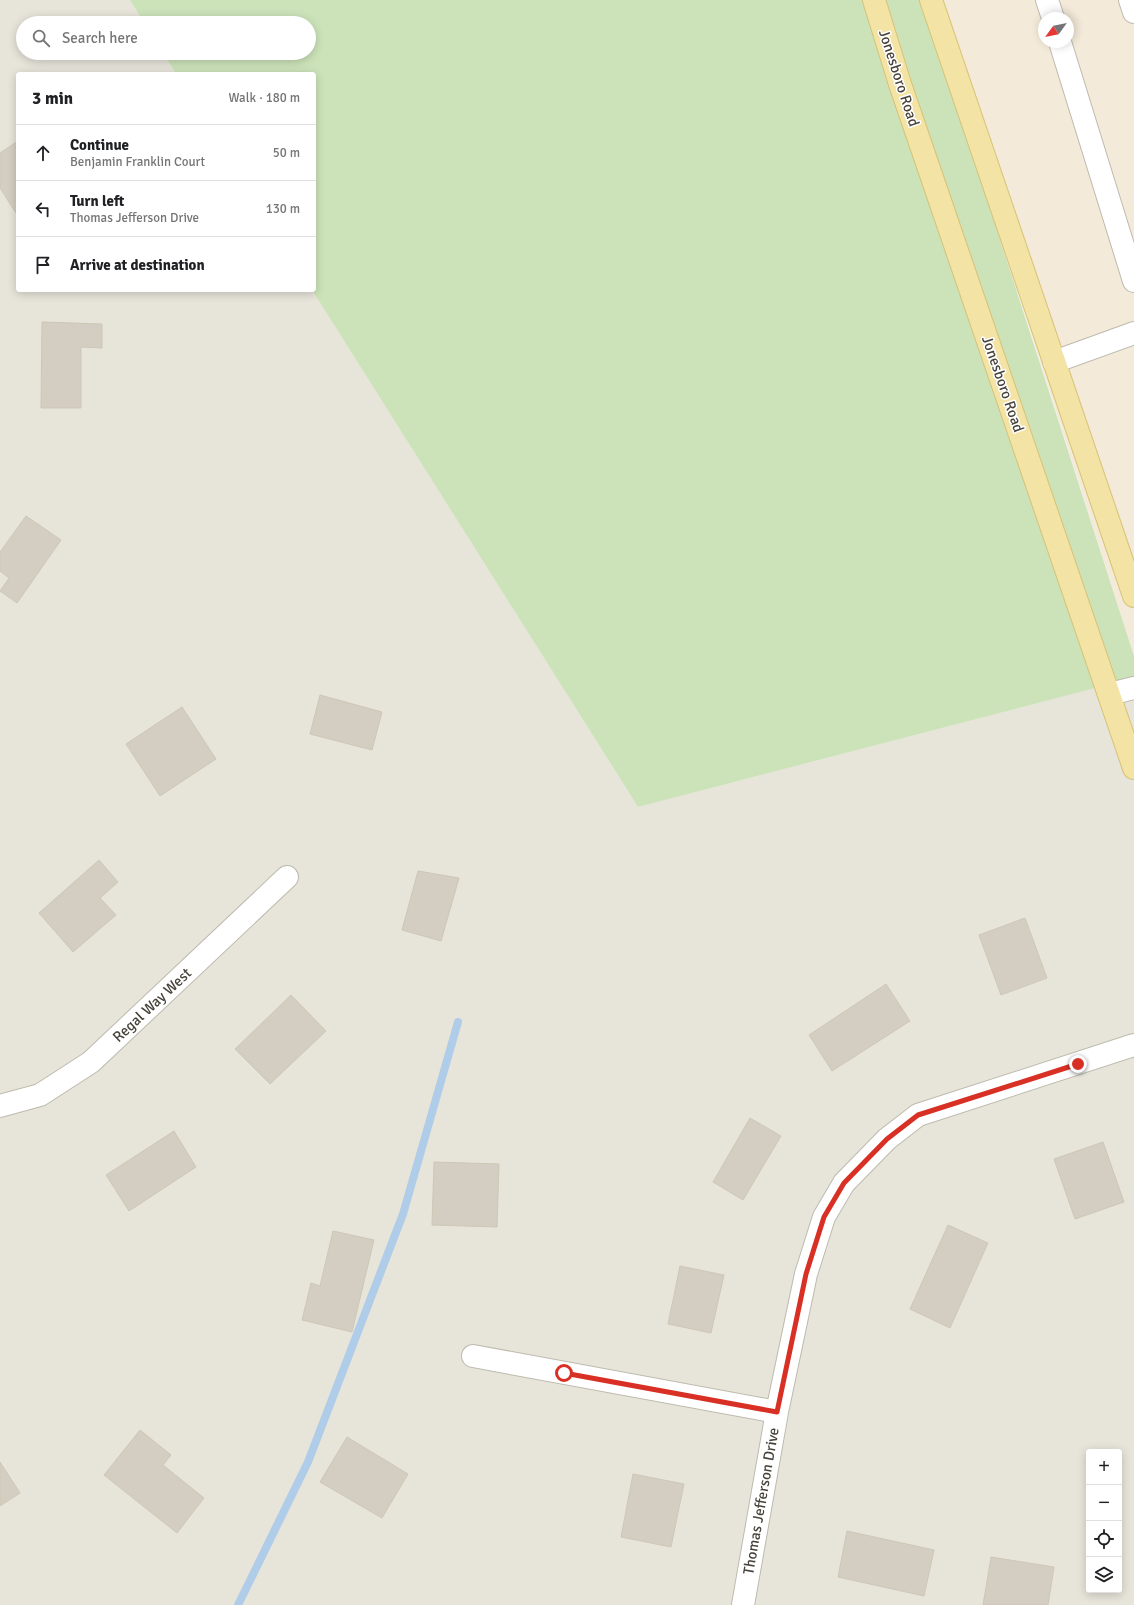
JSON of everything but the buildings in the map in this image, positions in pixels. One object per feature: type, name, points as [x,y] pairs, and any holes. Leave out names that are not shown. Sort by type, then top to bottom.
[{"type":"main road","name":"Jonesboro Road","points":[[874,0],[902,91],[1110,694],[1134,768]]},
{"type":"main road","points":[[931,0],[1134,596]]},
{"type":"street","points":[[1047,0],[1050,12]]},
{"type":"street","points":[[1130,0],[1134,12]]},
{"type":"street","points":[[1062,48],[1134,281]]},
{"type":"street","points":[[1054,362],[1134,333]]},
{"type":"street","points":[[1110,694],[1134,688]]},
{"type":"street","name":"Regal Way West","points":[[0,1106],[40,1095],[91,1062],[287,877]]},
{"type":"street","name":"Thomas Jefferson Drive","points":[[742,1605],[777,1412],[806,1274],[824,1217],[844,1183],[887,1139],[918,1115],[1134,1045]]},
{"type":"street","points":[[473,1356],[777,1412]]},
{"type":"shaded area","points":[[0,0],[130,0],[140,16],[16,16],[16,60],[167,60],[175,72],[16,72],[16,292],[313,292],[638,807],[1134,678],[1134,1605],[0,1605]]},
{"type":"shaded area","points":[[923,0],[1134,0],[1134,656],[998,229]]},
{"type":"green space","points":[[130,0],[923,0],[1134,656],[1134,678],[638,807],[313,292],[316,292],[316,72],[175,72],[167,60],[316,60],[316,16],[140,16]]},
{"type":"waterway","points":[[238,1605],[308,1462],[403,1214],[458,1022]]},
{"type":"route","points":[[564,1373],[777,1412],[806,1274],[824,1217],[844,1183],[887,1139],[918,1115],[1078,1064]]}]
